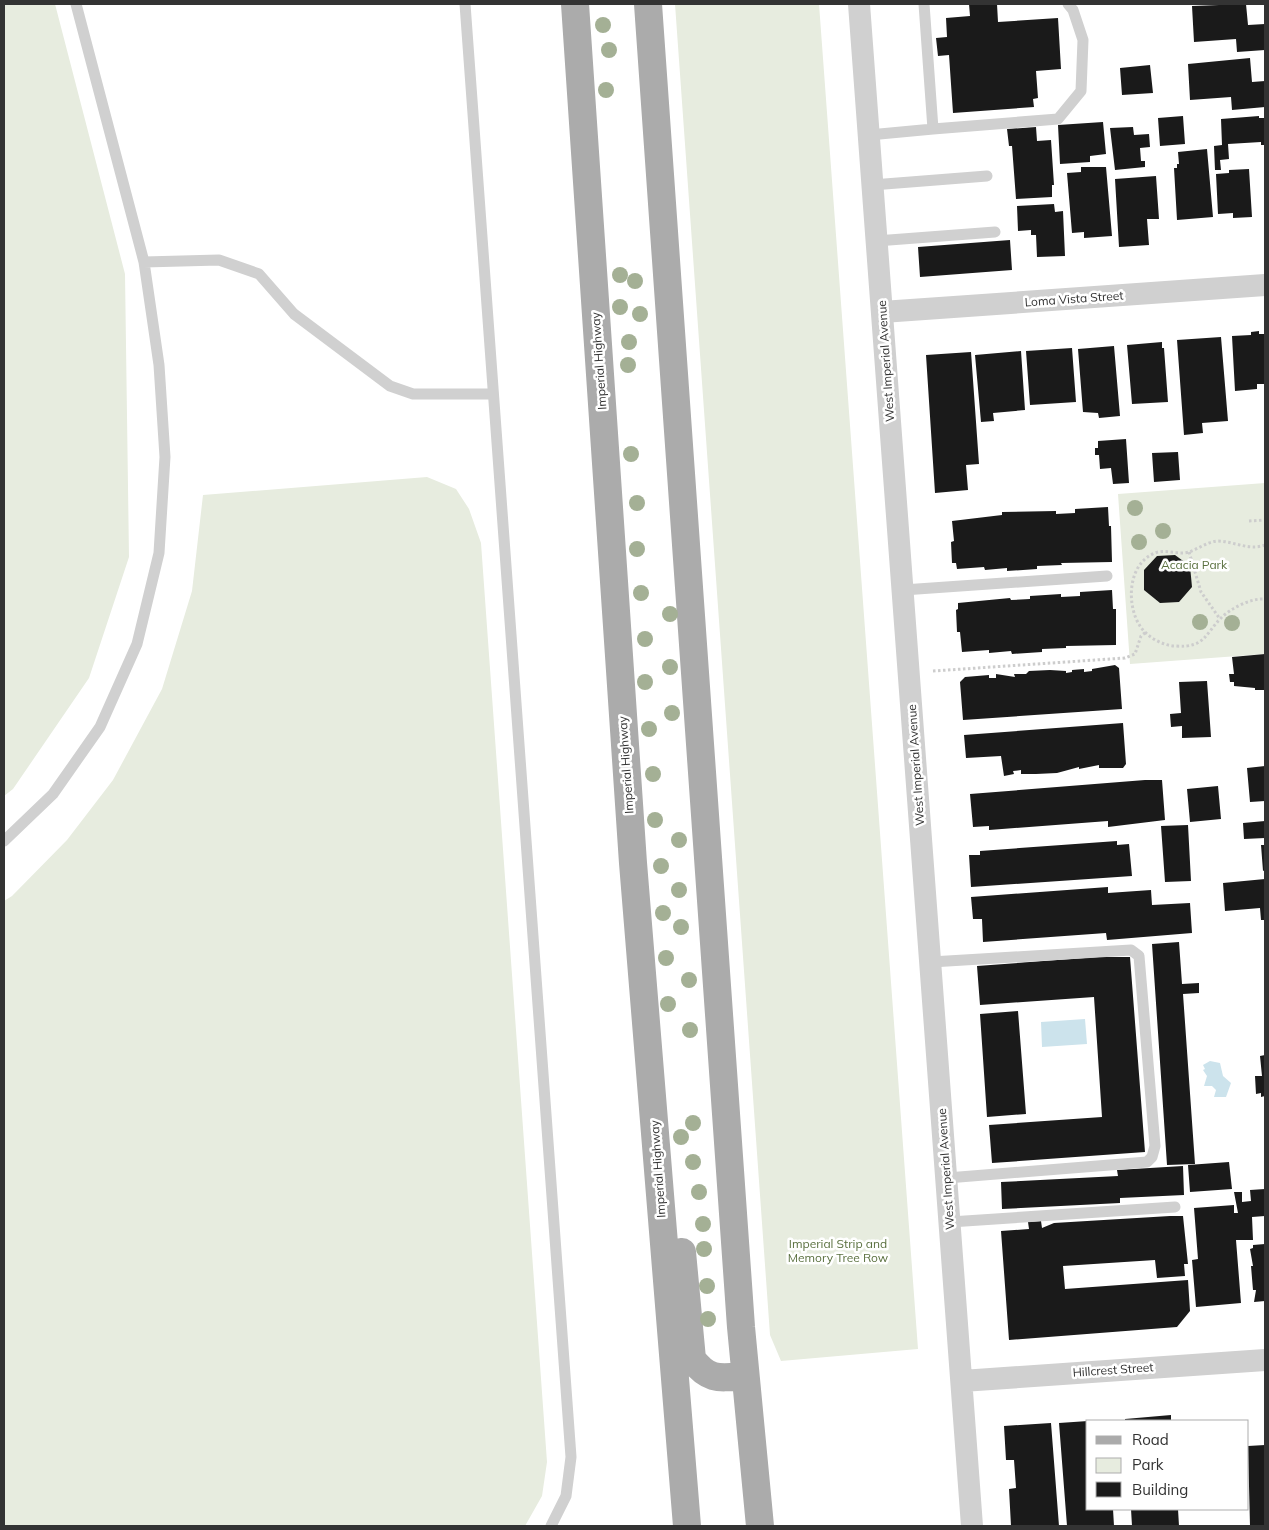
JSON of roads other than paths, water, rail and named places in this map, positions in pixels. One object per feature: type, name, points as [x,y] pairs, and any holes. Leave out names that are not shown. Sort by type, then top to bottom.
[{"type":"main road","name":"Imperial Highway","points":[[575,4],[632,853],[687,1526]]},
{"type":"main road","points":[[648,4],[745,1376],[760,1526]]},
{"type":"main road","points":[[661,1208],[680,1230],[692,1359],[702,1372],[720,1378],[745,1376]]},
{"type":"street","name":"West Imperial Avenue","points":[[860,4],[972,1526]]},
{"type":"street","name":"Loma Vista Street","points":[[882,312],[1265,285]]},
{"type":"street","name":"Hillcrest Street","points":[[962,1381],[1265,1360]]},
{"type":"lane","points":[[4,841],[53,794],[100,727],[137,644],[160,553],[165,457],[159,365],[144,262],[114,142],[76,4]]},
{"type":"lane","points":[[465,4],[571,1457],[566,1496],[551,1526]]},
{"type":"lane","points":[[924,4],[933,129]]},
{"type":"lane","points":[[869,135],[1058,119],[1081,91],[1083,40],[1073,10],[1068,4]]},
{"type":"lane","points":[[872,185],[986,176]]},
{"type":"lane","points":[[876,241],[995,232]]},
{"type":"lane","points":[[144,262],[220,260],[259,274],[294,314],[390,386],[412,394],[493,394]]},
{"type":"lane","points":[[903,590],[1108,576]]},
{"type":"lane","points":[[930,962],[1131,950],[1139,956],[1155,1146],[1152,1157],[1147,1162],[947,1178]]},
{"type":"lane","points":[[950,1222],[1175,1207]]},
{"type":"water","points":[[1085,1019],[1087,1044],[1042,1047],[1041,1022]]},
{"type":"water","points":[[1210,1061],[1220,1063],[1223,1076],[1231,1083],[1226,1097],[1214,1097],[1216,1090],[1212,1086],[1204,1086],[1207,1076],[1203,1070],[1205,1069],[1203,1065]]},
{"type":"park label","name":"Acacia Park","points":[[1194,565]]},
{"type":"park label","name":"Imperial Strip and Memory Tree Row","points":[[838,1251]]}]
